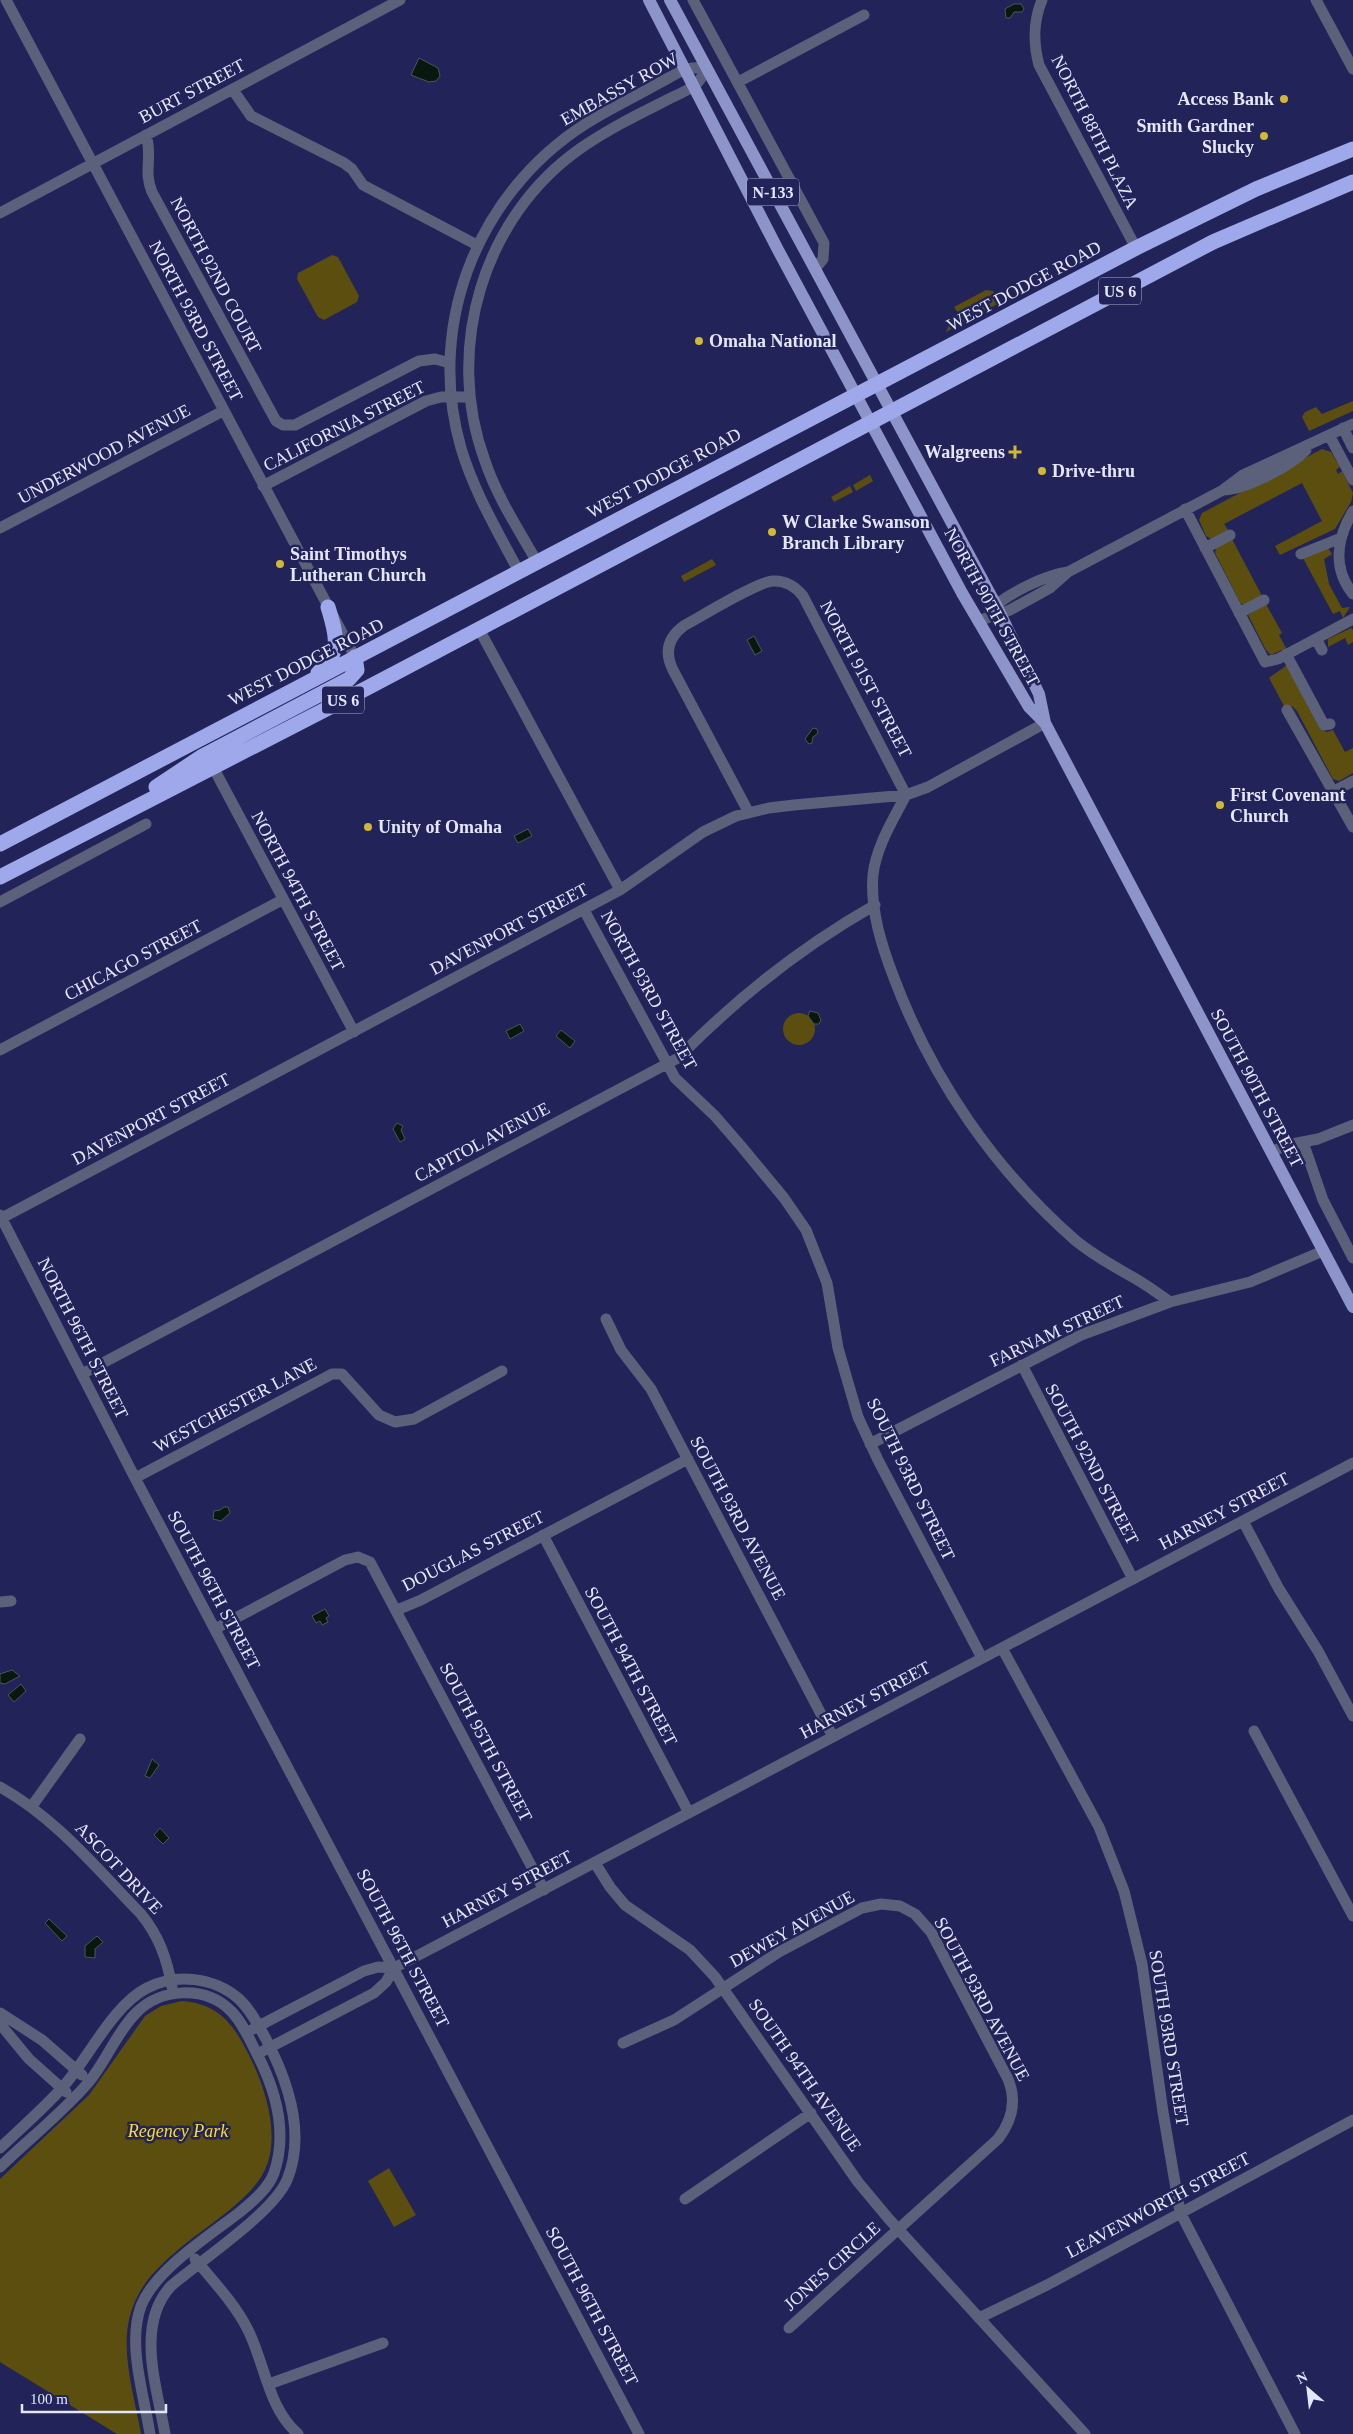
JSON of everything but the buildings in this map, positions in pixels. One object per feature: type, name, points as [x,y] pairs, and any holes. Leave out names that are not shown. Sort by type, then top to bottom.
[{"type":"highway","name":"WEST DODGE ROAD","points":[[0,844],[1136,248],[1256,189],[1353,149]]},
{"type":"highway","name":"US 6","points":[[0,877],[478,629],[1213,242],[1353,182]]},
{"type":"highway","points":[[297,688],[324,668],[333,656],[335,640],[328,607]]},
{"type":"highway","points":[[128,810],[162,783],[201,757],[353,677],[358,667],[356,658]]},
{"type":"main road","name":"NORTH 90TH STREET","points":[[649,0],[855,394],[978,621],[1031,711],[1046,723]]},
{"type":"main road","name":"NORTH 90TH STREET","points":[[670,0],[998,610],[1039,694],[1046,723],[1130,885]]},
{"type":"main road","name":"SOUTH 90TH STREET","points":[[1130,885],[1353,1307]]},
{"type":"street","name":"NORTH 93RD STREET","points":[[6,0],[356,658]]},
{"type":"street","name":"BURT STREET","points":[[0,213],[400,0]]},
{"type":"street","points":[[693,0],[824,243],[823,259],[814,269]]},
{"type":"street","name":"NORTH 88TH PLAZA","points":[[1042,0],[1034,27],[1034,43],[1039,65],[1136,248]]},
{"type":"street","points":[[1316,0],[1353,69]]},
{"type":"street","points":[[738,82],[864,15]]},
{"type":"street","name":"EMBASSY ROW","points":[[519,572],[467,466],[456,425],[451,396],[451,342],[457,302],[477,245],[488,223],[512,190],[559,142],[603,114],[686,69],[707,68]]},
{"type":"street","name":"EMBASSY ROW","points":[[537,562],[484,461],[475,428],[468,377],[470,341],[480,290],[494,251],[524,202],[551,173],[581,148],[618,125],[694,86],[707,68]]},
{"type":"street","points":[[233,90],[251,116],[344,164],[352,169],[363,185],[477,245]]},
{"type":"street","name":"NORTH 92ND COURT","points":[[146,135],[150,153],[146,177],[152,192],[270,414],[280,424],[296,425],[419,361],[435,359],[450,363]]},
{"type":"street","name":"CALIFORNIA STREET","points":[[263,486],[420,404],[451,396],[470,397]]},
{"type":"street","name":"UNDERWOOD AVENUE","points":[[0,528],[223,411]]},
{"type":"street","points":[[978,621],[998,610],[1050,588],[1068,572],[1223,490],[1240,488],[1262,477],[1296,458],[1311,445],[1348,426],[1353,448]]},
{"type":"street","points":[[1329,435],[1353,480]]},
{"type":"street","points":[[467,466],[484,461]]},
{"type":"street","points":[[1185,510],[1265,662],[1286,654],[1353,619]]},
{"type":"street","points":[[1353,510],[1341,538],[1338,556],[1340,570],[1345,583],[1353,594]]},
{"type":"street","points":[[1205,548],[1230,535]]},
{"type":"street","points":[[1301,554],[1341,538]]},
{"type":"street","name":"NORTH 91ST STREET","points":[[749,813],[671,666],[668,652],[672,637],[685,625],[765,582],[775,580],[788,584],[798,590],[806,602],[906,795]]},
{"type":"street","points":[[1239,613],[1264,600]]},
{"type":"street","name":"NORTH 93RD STREET","points":[[478,629],[620,890]]},
{"type":"street","points":[[1316,639],[1322,650]]},
{"type":"street","points":[[1286,654],[1324,725],[1330,724]]},
{"type":"street","points":[[1286,710],[1353,827]]},
{"type":"street","name":"DAVENPORT STREET","points":[[1,1216],[584,910],[620,890],[703,832],[736,816],[794,805],[906,795],[928,787],[1046,723]]},
{"type":"street","name":"NORTH 94TH STREET","points":[[212,767],[354,1032]]},
{"type":"street","points":[[1334,791],[1353,781]]},
{"type":"street","points":[[906,795],[876,859],[872,888],[878,926],[900,995],[929,1058],[959,1108],[1019,1184],[1076,1241],[1105,1262],[1170,1302]]},
{"type":"street","points":[[0,902],[146,824]]},
{"type":"street","name":"CHICAGO STREET","points":[[0,1050],[282,900]]},
{"type":"street","name":"CAPITOL AVENUE","points":[[82,1374],[678,1058],[721,1014],[752,988],[874,905]]},
{"type":"street","name":"NORTH 93RD STREET","points":[[584,910],[675,1078],[715,1116],[784,1198]]},
{"type":"street","points":[[1271,1152],[1288,1145],[1318,1139],[1353,1125]]},
{"type":"street","points":[[1303,1142],[1323,1200],[1353,1258]]},
{"type":"street","name":"SOUTH 93RD STREET","points":[[784,1198],[806,1230],[816,1253],[826,1282],[847,1385],[870,1444],[982,1658]]},
{"type":"street","name":"NORTH 96TH STREET","points":[[1,1216],[135,1478]]},
{"type":"street","name":"FARNAM STREET","points":[[870,1444],[1081,1335],[1170,1302],[1250,1282],[1323,1251]]},
{"type":"street","name":"SOUTH 93RD AVENUE","points":[[606,1319],[621,1350],[652,1389],[833,1737]]},
{"type":"street","name":"SOUTH 92ND STREET","points":[[1022,1365],[1133,1579]]},
{"type":"street","name":"WESTCHESTER LANE","points":[[135,1478],[332,1374],[342,1374],[379,1415],[395,1422],[414,1419],[502,1371]]},
{"type":"street","name":"DOUGLAS STREET","points":[[215,1629],[353,1557],[364,1559],[374,1566],[397,1610],[420,1600],[688,1459]]},
{"type":"street","name":"HARNEY STREET","points":[[394,1968],[1353,1463]]},
{"type":"street","name":"SOUTH 96TH STREET","points":[[135,1478],[639,2434]]},
{"type":"street","points":[[1243,1521],[1279,1589],[1318,1651],[1353,1716]]},
{"type":"street","name":"SOUTH 94TH STREET","points":[[543,1535],[689,1813]]},
{"type":"street","name":"SOUTH 95TH STREET","points":[[397,1610],[544,1890]]},
{"type":"street","name":"SOUTH 93RD STREET","points":[[1002,1648],[1098,1827],[1124,1891],[1142,1964],[1166,2131],[1180,2212],[1295,2434]]},
{"type":"street","points":[[1254,1731],[1353,1916]]},
{"type":"street","points":[[32,1806],[80,1738]]},
{"type":"street","name":"ASCOT DRIVE","points":[[0,1787],[32,1806],[67,1838],[151,1926],[163,1949],[172,1993]]},
{"type":"street","name":"SOUTH 94TH AVENUE","points":[[595,1863],[610,1887],[625,1905],[690,1950],[704,1964],[723,1988],[858,2182],[898,2230],[979,2318]]},
{"type":"street","name":"DEWEY AVENUE","points":[[623,2043],[674,2020],[779,1952],[862,1908],[886,1904],[909,1910]]},
{"type":"street","name":"SOUTH 93RD AVENUE","points":[[909,1910],[922,1920],[931,1932],[1008,2079],[1012,2092],[1012,2109]]},
{"type":"street","points":[[246,2032],[364,1971],[378,1967],[394,1968],[386,1982],[374,1993],[257,2054]]},
{"type":"street","points":[[0,2148],[62,2088],[125,2004],[146,1988],[170,1979],[197,1980],[227,1990],[248,2009],[259,2026],[284,2077],[293,2119],[295,2145],[286,2180],[277,2196],[259,2214],[164,2294],[155,2310],[150,2329],[151,2350],[165,2434]]},
{"type":"street","points":[[0,2167],[89,2082],[135,2014],[152,2000],[172,1993],[195,1994],[220,2002],[237,2018],[246,2032],[270,2082],[277,2107],[280,2144],[273,2175],[266,2188],[250,2204],[152,2285],[138,2315],[136,2345],[150,2434]]},
{"type":"street","points":[[0,2013],[26,2028],[89,2082]]},
{"type":"street","points":[[0,2024],[29,2059],[74,2098]]},
{"type":"street","name":"JONES CIRCLE","points":[[789,2328],[998,2139],[1010,2120],[1012,2109]]},
{"type":"street","points":[[685,2199],[811,2113]]},
{"type":"street","name":"LEAVENWORTH STREET","points":[[979,2318],[1047,2285],[1353,2120]]},
{"type":"street","points":[[190,2252],[233,2306],[247,2328],[278,2410],[298,2434]]},
{"type":"street","points":[[979,2318],[1083,2432]]},
{"type":"street","points":[[269,2384],[383,2342]]},
{"type":"street","points":[[1069,2434],[1083,2432]]},
{"type":"green space","points":[[332,255],[338,257],[359,296],[357,302],[324,320],[318,317],[297,279],[298,273]]},
{"type":"green space","points":[[986,290],[993,291],[999,303],[946,332],[952,317],[959,314],[954,307]]},
{"type":"green space","points":[[1353,401],[1353,411],[1309,431],[1302,417],[1305,412],[1316,407],[1322,414]]},
{"type":"green space","points":[[1322,449],[1331,452],[1340,467],[1336,470],[1338,474],[1342,471],[1353,493],[1351,502],[1335,529],[1280,555],[1275,546],[1322,521],[1302,483],[1224,524],[1228,530],[1211,539],[1206,536],[1199,520],[1202,513]]},
{"type":"green space","points":[[870,475],[873,481],[856,491],[853,485]]},
{"type":"green space","points":[[850,486],[853,492],[834,502],[831,497]]},
{"type":"green space","points":[[1232,539],[1262,596],[1245,605],[1241,604],[1215,553],[1216,548]]},
{"type":"green space","points":[[1328,548],[1332,554],[1324,559],[1329,584],[1342,608],[1350,607],[1343,618],[1340,611],[1333,614],[1303,558]]},
{"type":"green space","points":[[712,559],[716,565],[684,582],[681,576]]},
{"type":"green space","points":[[1266,604],[1282,633],[1279,635],[1286,648],[1271,655],[1266,650],[1248,615]]},
{"type":"green space","points":[[1351,628],[1353,630],[1353,642],[1348,645],[1345,638],[1328,647],[1328,639]]},
{"type":"green space","points":[[1287,665],[1320,729],[1327,732],[1333,730],[1345,752],[1353,748],[1353,773],[1339,781],[1333,779],[1297,711],[1292,706],[1284,706],[1269,678]]},
{"type":"green space","points":[[799,1013],[805,1014],[810,1018],[814,1023],[814,1035],[810,1040],[805,1044],[799,1045],[793,1044],[788,1040],[784,1035],[783,1029],[784,1023],[788,1018],[793,1014]]},
{"type":"green space","name":"Regency Park","points":[[182,2001],[195,2003],[216,2012],[224,2018],[238,2035],[250,2057],[267,2102],[272,2135],[271,2151],[259,2180],[251,2190],[232,2208],[165,2261],[142,2288],[129,2319],[127,2335],[128,2369],[141,2434],[117,2434],[0,2362],[0,2179],[89,2095],[145,2016],[161,2006]]},
{"type":"green space","points":[[389,2168],[416,2215],[394,2227],[368,2181]]},
{"type":"shaded area","points":[[1014,4],[1021,4],[1024,9],[1022,12],[1014,12],[1010,18],[1006,18],[1005,9]]},
{"type":"shaded area","points":[[419,58],[438,68],[440,76],[436,81],[429,82],[411,75]]},
{"type":"shaded area","points":[[754,636],[762,651],[755,655],[747,640]]},
{"type":"shaded area","points":[[813,728],[817,729],[818,733],[813,737],[812,743],[809,744],[805,739]]},
{"type":"shaded area","points":[[528,829],[532,836],[518,843],[514,836]]},
{"type":"shaded area","points":[[810,1011],[818,1013],[821,1020],[819,1024],[814,1024],[808,1016]]},
{"type":"shaded area","points":[[520,1024],[524,1031],[510,1039],[506,1031]]},
{"type":"shaded area","points":[[561,1030],[575,1041],[570,1048],[556,1036]]},
{"type":"shaded area","points":[[397,1123],[403,1126],[401,1130],[405,1139],[400,1142],[393,1129]]},
{"type":"shaded area","points":[[228,1507],[230,1513],[221,1521],[213,1519],[214,1511]]},
{"type":"shaded area","points":[[325,1609],[329,1616],[326,1618],[328,1622],[322,1625],[320,1621],[316,1623],[312,1616]]},
{"type":"shaded area","points":[[12,1670],[20,1676],[5,1684],[0,1683],[0,1674]]},
{"type":"shaded area","points":[[21,1684],[26,1691],[14,1702],[8,1695]]},
{"type":"shaded area","points":[[152,1759],[159,1765],[150,1778],[145,1776]]},
{"type":"shaded area","points":[[160,1828],[169,1838],[163,1844],[154,1835]]},
{"type":"shaded area","points":[[49,1919],[67,1936],[62,1941],[45,1923]]},
{"type":"shaded area","points":[[97,1936],[103,1942],[95,1949],[95,1958],[85,1957],[85,1946]]},
{"type":"place","name":"Access Bank","points":[[1284,99]]},
{"type":"place","name":"Smith Gardner Slucky","points":[[1264,136]]},
{"type":"place","name":"Omaha National","points":[[699,341]]},
{"type":"place","name":"Walgreens","points":[[1015,452]]},
{"type":"place","name":"Drive-thru","points":[[1042,471]]},
{"type":"place","name":"W Clarke Swanson Branch Library","points":[[772,532]]},
{"type":"place","name":"Saint Timothys Lutheran Church","points":[[280,564]]},
{"type":"place","name":"First Covenant Church","points":[[1220,805]]},
{"type":"place","name":"Unity of Omaha","points":[[368,827]]}]
